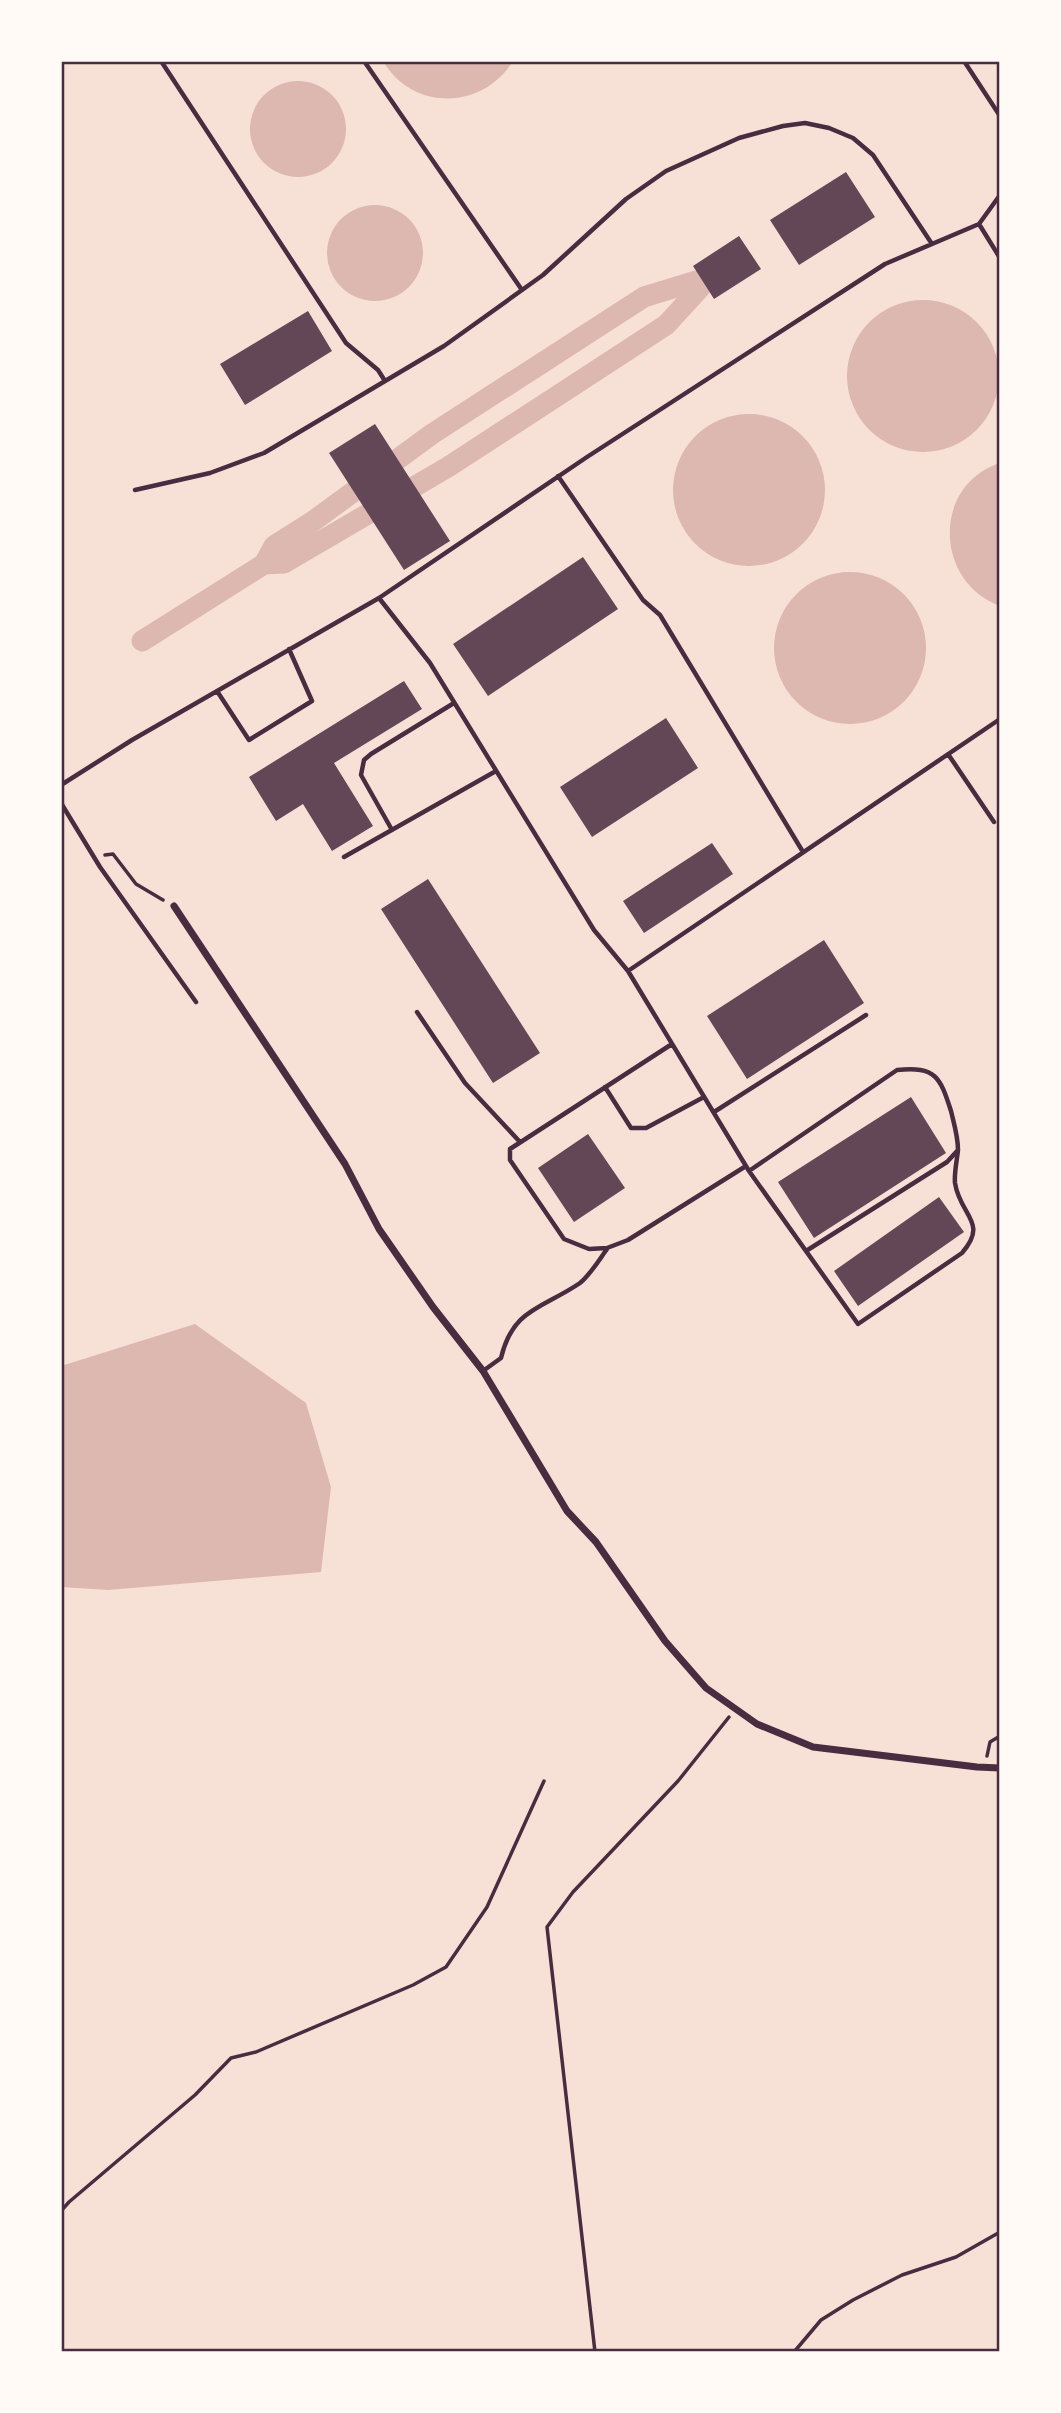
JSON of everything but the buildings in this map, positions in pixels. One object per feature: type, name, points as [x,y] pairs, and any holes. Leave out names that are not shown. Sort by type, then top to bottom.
[{"type":"street","points":[[174,906],[345,1164],[380,1229],[433,1307],[483,1371],[567,1511],[596,1542],[666,1641],[706,1688],[757,1724],[813,1747],[1000,1768]]},
{"type":"lane","points":[[161,61],[346,343],[378,369],[385,381]]},
{"type":"lane","points":[[364,61],[522,290]]},
{"type":"lane","points":[[964,61],[1000,116]]},
{"type":"lane","points":[[135,490],[210,473],[264,453],[444,346],[543,275],[626,199],[666,171],[739,138],[805,123],[830,128],[853,138],[873,155],[932,244]]},
{"type":"lane","points":[[61,785],[132,740],[379,598],[558,476],[885,264],[979,224],[1000,195]]},
{"type":"lane","points":[[979,224],[1000,258]]},
{"type":"lane","points":[[558,476],[643,600],[660,615],[803,852]]},
{"type":"lane","points":[[379,598],[430,663],[594,930],[628,971],[748,1169],[858,1324],[962,1253],[972,1241],[975,1231],[973,1223],[960,1201],[955,1181],[958,1136],[942,1083],[930,1072],[915,1068],[897,1070],[748,1169],[628,1240],[607,1248],[589,1249],[565,1239],[510,1160],[509,1149],[672,1044]]},
{"type":"lane","points":[[217,691],[248,740],[312,701],[289,649]]},
{"type":"lane","points":[[392,830],[361,775],[364,760],[454,703]]},
{"type":"lane","points":[[628,971],[1000,719]]},
{"type":"lane","points":[[948,754],[994,822]]},
{"type":"lane","points":[[344,858],[496,771]]},
{"type":"lane","points":[[61,803],[93,855],[195,1002]]},
{"type":"lane","points":[[417,1012],[465,1083],[520,1142]]},
{"type":"lane","points":[[714,1112],[866,1015]]},
{"type":"lane","points":[[605,1087],[631,1128],[646,1128],[704,1097]]},
{"type":"lane","points":[[806,1251],[947,1162],[958,1150]]},
{"type":"lane","points":[[483,1371],[501,1358],[506,1338],[517,1320],[582,1281],[607,1248]]},
{"type":"path","points":[[93,855],[113,854],[136,884],[174,906]]},
{"type":"path","points":[[595,2352],[547,1927],[573,1892],[678,1781],[736,1709]]},
{"type":"path","points":[[985,1768],[990,1741],[1000,1736]]},
{"type":"path","points":[[61,2211],[195,2095],[231,2059],[256,2052],[401,1990],[446,1967],[487,1907],[544,1781]]},
{"type":"path","points":[[794,2352],[821,2319],[853,2300],[902,2275],[956,2257],[1000,2232]]},
{"type":"shaded area","points":[[383,61],[513,61],[500,77],[484,89],[467,96],[448,98],[429,96],[412,89],[396,78]]},
{"type":"shaded area","points":[[298,81],[316,84],[332,95],[343,111],[346,129],[343,147],[332,163],[316,174],[298,177],[280,174],[264,163],[253,147],[250,129],[253,111],[264,95],[280,84]]},
{"type":"shaded area","points":[[375,205],[393,208],[409,219],[420,235],[423,253],[420,271],[409,287],[393,298],[375,301],[357,298],[341,287],[330,271],[327,253],[330,235],[341,219],[357,208]]},
{"type":"shaded area","points":[[923,300],[952,305],[977,322],[994,347],[999,376],[994,405],[977,430],[952,447],[923,452],[894,447],[869,430],[852,405],[847,376],[852,347],[869,322],[894,305]]},
{"type":"shaded area","points":[[749,414],[778,419],[803,436],[820,461],[825,490],[820,519],[803,544],[778,561],[749,566],[720,561],[695,544],[678,519],[673,490],[678,461],[695,436],[720,419]]},
{"type":"shaded area","points":[[1000,463],[1000,606],[978,594],[963,577],[953,556],[950,534],[953,512],[962,491],[978,474]]},
{"type":"shaded area","points":[[850,572],[879,577],[904,594],[921,619],[926,648],[921,677],[904,702],[879,719],[850,724],[821,719],[796,702],[779,677],[774,648],[779,619],[796,594],[821,577]]},
{"type":"shaded area","points":[[195,1324],[306,1403],[331,1487],[321,1572],[108,1590],[61,1587],[61,1366]]},
{"type":"waterway","points":[[142,641],[264,564],[274,546],[312,522],[432,434],[644,297],[696,281]]},
{"type":"waterway","points":[[264,564],[284,563],[448,467],[666,325],[700,288]]}]
